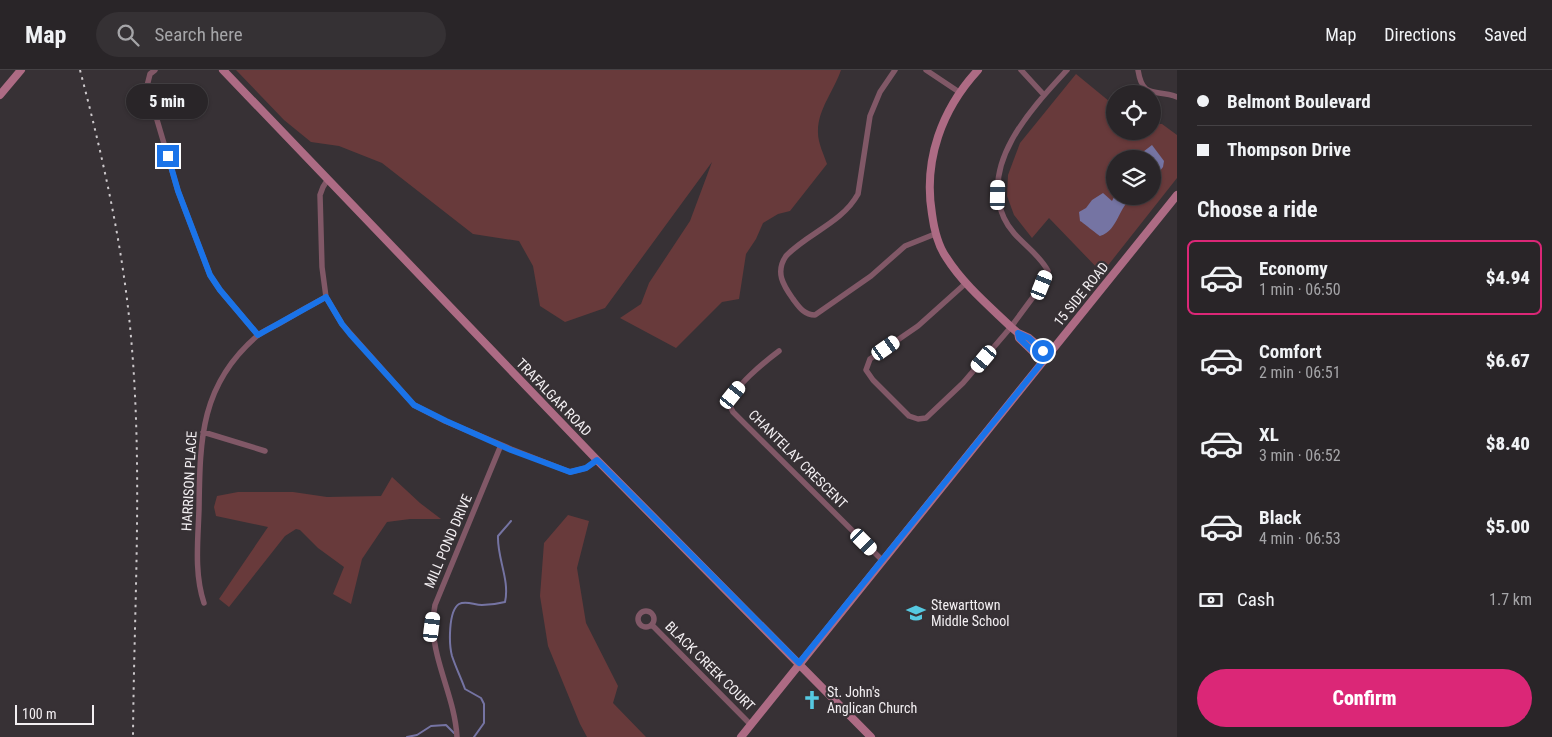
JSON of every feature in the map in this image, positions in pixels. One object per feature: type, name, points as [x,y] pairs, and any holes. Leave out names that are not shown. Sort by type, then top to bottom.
[{"type":"street","points":[[0,95],[21,70]]},
{"type":"street","points":[[154,70],[150,74],[147,86],[178,191],[210,275],[220,290],[258,335]]},
{"type":"street","name":"TRAFALGAR ROAD","points":[[223,70],[520,381],[871,737]]},
{"type":"street","points":[[895,70],[882,88],[870,116],[858,194],[852,204],[831,223],[786,256],[782,263],[781,280],[799,307],[806,313],[815,315],[871,276],[905,246],[935,234]]},
{"type":"street","points":[[926,70],[959,92]]},
{"type":"street","points":[[978,70],[959,92],[940,129],[930,167],[930,202],[935,234],[945,256],[966,283],[1011,327],[1029,338],[1048,354]]},
{"type":"street","points":[[1020,70],[1044,95]]},
{"type":"street","points":[[966,283],[918,326],[870,359],[866,370],[872,380],[909,416],[918,419],[926,418],[964,383],[1011,327],[1042,285],[1048,271],[1044,263],[1018,239],[1004,217],[998,195],[998,178],[1002,161],[1022,124],[1044,95],[1067,70]]},
{"type":"street","points":[[1138,70],[1139,78],[1144,88],[1150,92],[1164,93],[1177,98]]},
{"type":"street","points":[[328,179],[320,195],[322,267],[326,297],[347,330],[414,405],[514,451],[570,472],[586,468],[597,460]]},
{"type":"street","name":"15 SIDE ROAD","points":[[740,737],[1177,195]]},
{"type":"street","name":"HARRISON PLACE","points":[[204,603],[198,588],[200,458],[205,418],[214,392],[229,365],[258,335],[326,297]]},
{"type":"street","points":[[1018,333],[1019,338],[1043,361]]},
{"type":"street","name":"CHANTELAY CRESCENT","points":[[779,351],[760,365],[733,395],[730,404],[733,412],[882,560]]},
{"type":"street","points":[[203,432],[265,451]]},
{"type":"street","name":"MILL POND DRIVE","points":[[457,737],[451,701],[436,651],[432,627],[435,605],[501,445]]},
{"type":"street","name":"BLACK CREEK COURT","points":[[652,625],[750,725]]},
{"type":"shaded area","points":[[236,70],[841,70],[823,108],[818,125],[819,141],[827,164],[790,211],[778,214],[763,223],[756,239],[746,254],[739,299],[722,302],[676,348],[620,318],[641,304],[649,283],[690,221],[712,162],[605,308],[565,322],[540,306],[533,266],[519,241],[473,234],[382,163],[339,146],[311,142],[284,120]]},
{"type":"shaded area","points":[[1076,74],[1106,99],[1106,140],[1161,140],[1161,124],[1177,135],[1177,178],[1161,198],[1161,150],[1106,150],[1106,205],[1156,205],[1102,273],[1049,218],[1032,238],[1014,215],[1007,196],[1008,175],[1020,143]]},
{"type":"shaded area","points":[[392,477],[420,503],[441,519],[410,519],[387,522],[362,559],[351,604],[333,594],[344,567],[318,548],[300,530],[296,529],[285,536],[229,607],[219,599],[268,527],[216,516],[214,507],[217,496],[238,492],[293,492],[327,497],[381,496]]},
{"type":"shaded area","points":[[568,515],[589,521],[577,568],[586,623],[618,686],[613,703],[646,737],[587,737],[548,646],[540,596],[544,543]]},
{"type":"water","points":[[1152,145],[1156,150],[1146,150]]},
{"type":"water","points":[[1161,157],[1164,161],[1161,170]]},
{"type":"water","points":[[1103,193],[1106,196],[1106,205],[1126,205],[1111,229],[1100,236],[1080,221],[1079,212],[1086,208],[1092,200]]},
{"type":"waterway","points":[[474,737],[484,723],[484,704],[481,698],[465,689],[455,665],[450,644],[451,621],[455,608],[459,604],[485,605],[505,602],[506,586],[499,552],[498,536],[511,521]]},
{"type":"waterway","points":[[407,737],[417,735],[431,726],[446,725],[454,733]]},
{"type":"railway","points":[[80,70],[97,136],[123,269],[135,387],[137,537],[133,737]]},
{"type":"place","name":"Stewarttown Middle School","points":[[916,613]]},
{"type":"place","name":"St. John's Anglican Church","points":[[812,700]]},
{"type":"route","points":[[168,156],[178,191],[210,275],[220,290],[258,335],[326,297],[342,324],[357,343],[414,405],[511,450],[570,472],[586,468],[597,460],[799,663],[1043,361],[1019,338],[1018,333],[1029,338],[1043,351]]}]
